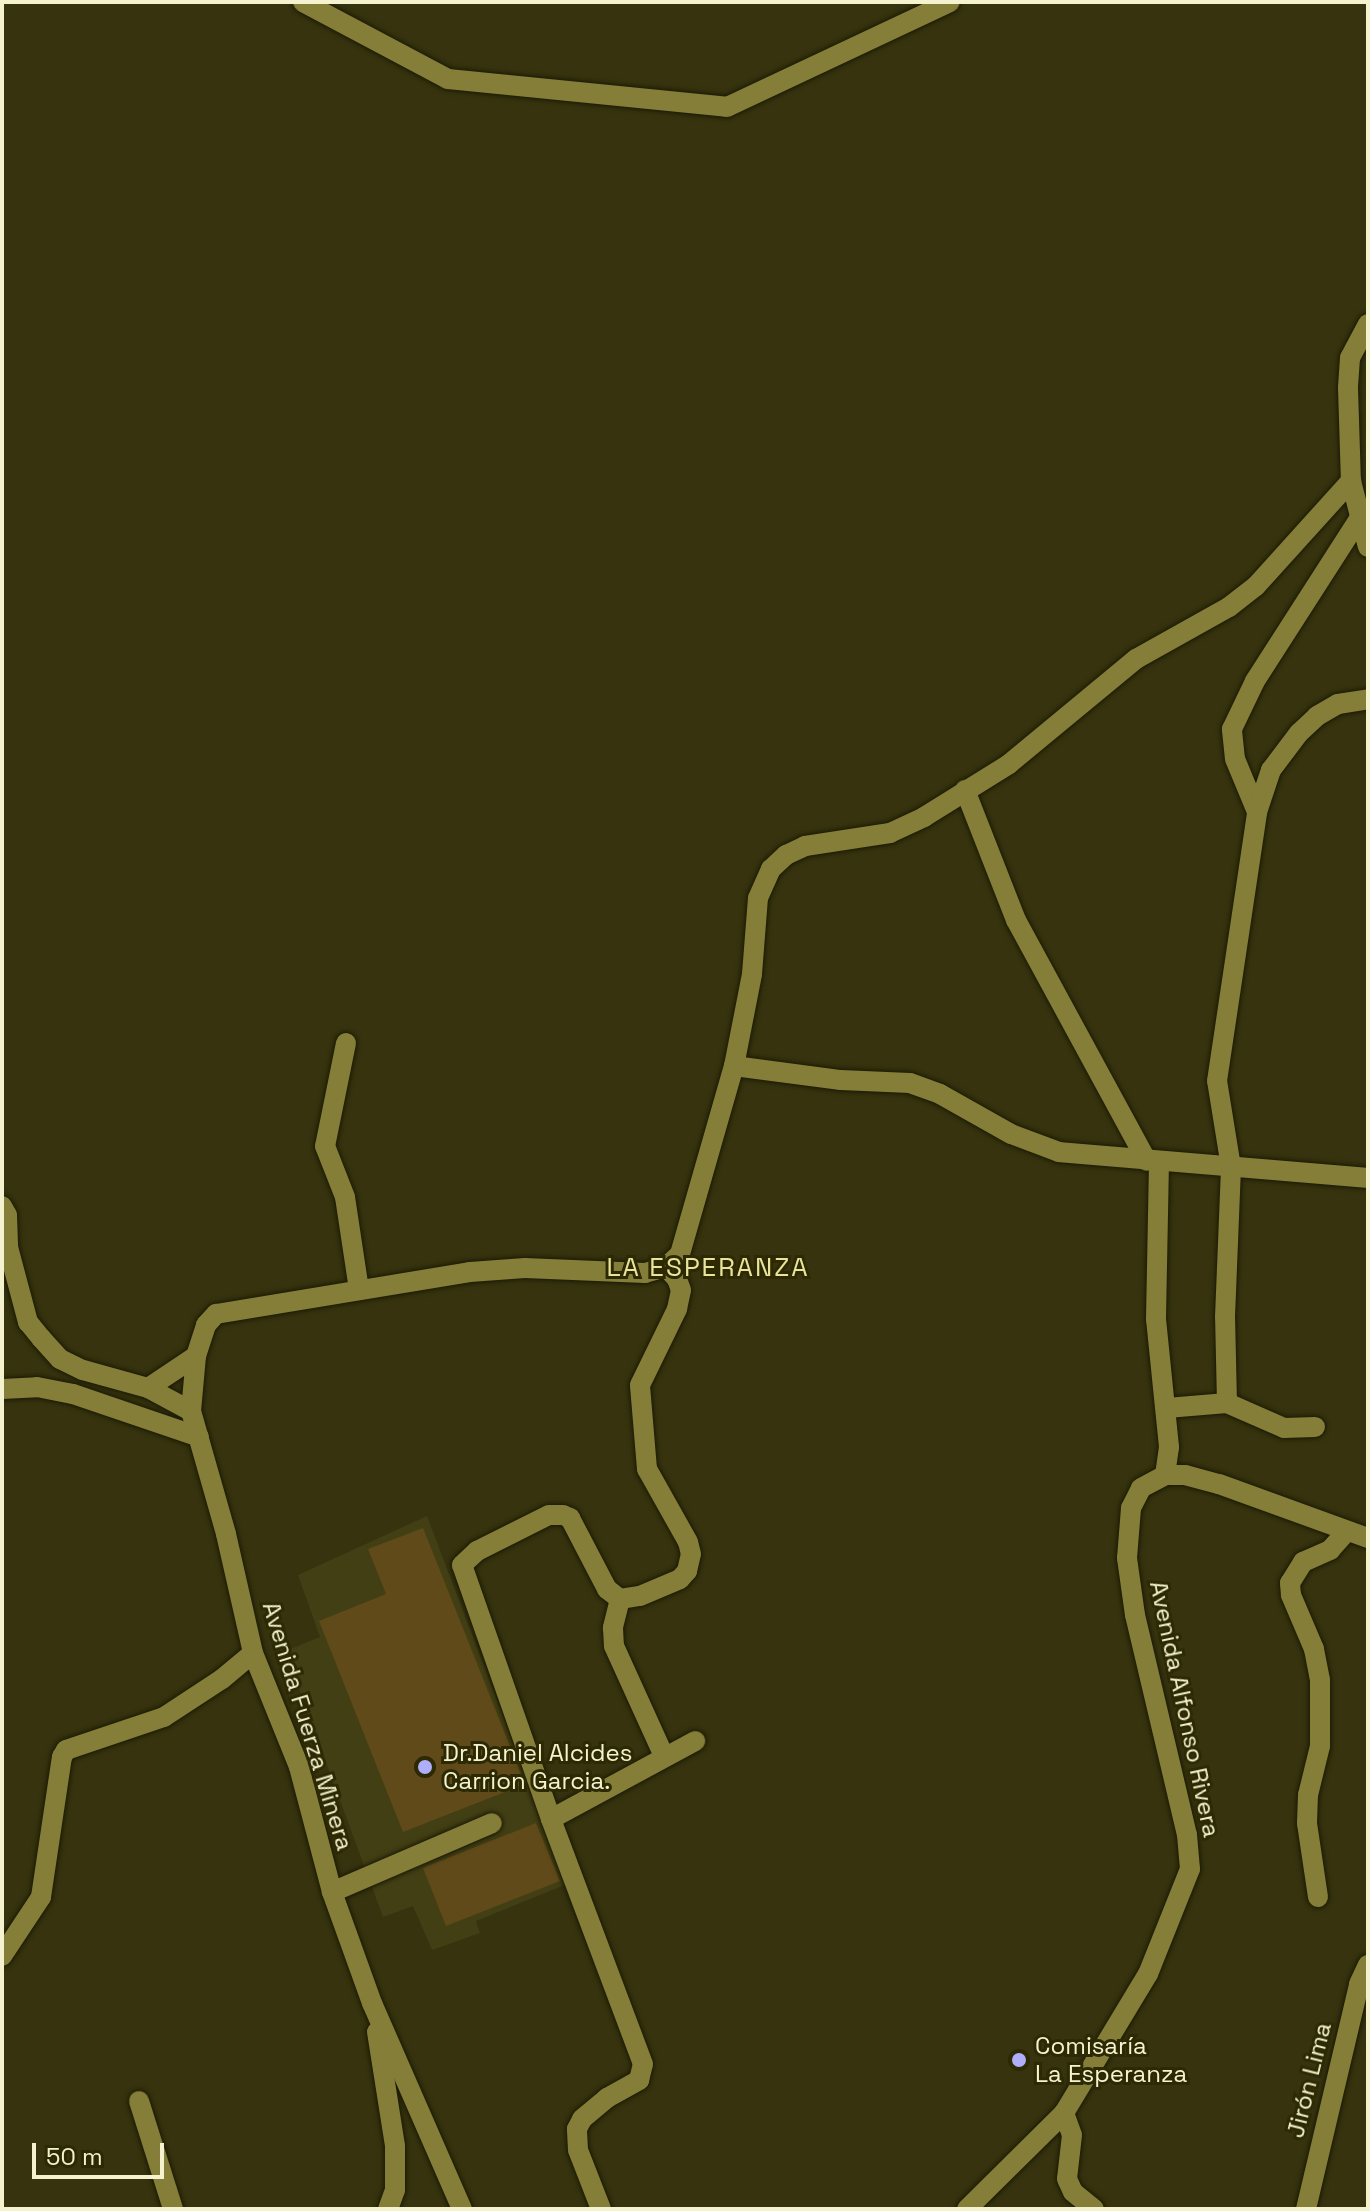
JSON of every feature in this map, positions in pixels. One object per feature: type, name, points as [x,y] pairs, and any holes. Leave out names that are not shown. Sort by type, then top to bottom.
[{"type":"street","points":[[303,2],[448,79],[727,107],[950,2]]},
{"type":"street","points":[[1368,324],[1350,358],[1351,481],[1368,547]]},
{"type":"street","points":[[2,1206],[7,1215],[5,1244],[28,1322],[60,1359],[83,1370],[148,1388],[191,1411],[196,1356],[206,1325],[216,1314],[470,1272],[525,1268],[645,1273],[666,1267],[680,1254],[734,1066],[752,974],[758,898],[771,869],[786,855],[805,846],[890,833],[1009,764],[1136,659],[1238,600],[1351,481]]},
{"type":"street","points":[[1257,812],[1235,759],[1232,729],[1255,681],[1361,516]]},
{"type":"street","points":[[1227,1403],[1225,1317],[1231,1167],[1217,1081],[1257,812],[1271,770],[1299,733],[1338,704],[1368,699]]},
{"type":"street","points":[[965,790],[1016,920],[1153,1162],[1156,1319],[1169,1447],[1165,1475],[1185,1475],[1219,1484],[1368,1538]]},
{"type":"street","points":[[346,1043],[325,1146],[345,1197],[359,1290]]},
{"type":"street","points":[[734,1066],[841,1080],[910,1083],[940,1094],[1011,1134],[1059,1152],[1368,1178]]},
{"type":"street","points":[[601,2209],[578,2150],[577,2129],[582,2119],[607,2098],[639,2080],[643,2064],[551,1819],[462,1565],[477,1551],[549,1515],[563,1515],[570,1518],[607,1589],[620,1599],[640,1596],[680,1579],[690,1563],[688,1542],[647,1469],[640,1385],[677,1309],[681,1290],[677,1279],[666,1267]]},
{"type":"street","points":[[148,1388],[196,1356]]},
{"type":"street","points":[[2,1389],[37,1387],[73,1394],[199,1437]]},
{"type":"street","points":[[1167,1408],[1227,1403],[1284,1428],[1302,1430],[1315,1427]]},
{"type":"street","name":"Avenida Fuerza Minera","points":[[191,1411],[253,1653],[299,1767],[332,1892],[372,2003],[462,2209]]},
{"type":"street","name":"Avenida Alfonso Rivera","points":[[967,2209],[1064,2113],[1148,1974],[1190,1869],[1187,1835],[1135,1615],[1127,1558],[1131,1508],[1141,1488],[1165,1475]]},
{"type":"street","points":[[1318,1897],[1307,1823],[1308,1795],[1320,1746],[1320,1680],[1314,1649],[1291,1595],[1290,1583],[1303,1562],[1330,1550],[1346,1532]]},
{"type":"street","points":[[620,1599],[613,1628],[614,1646],[664,1756]]},
{"type":"street","points":[[2,1956],[41,1897],[62,1757],[66,1750],[164,1717],[222,1679],[253,1653]]},
{"type":"street","points":[[551,1819],[695,1741]]},
{"type":"street","points":[[332,1892],[492,1823]]},
{"type":"street","name":"Jirón Lima","points":[[1306,2209],[1359,1984],[1368,1965]]},
{"type":"street","points":[[372,2003],[395,2146],[395,2190],[388,2209]]},
{"type":"street","points":[[139,2101],[173,2209]]},
{"type":"street","points":[[1064,2113],[1072,2135],[1067,2179],[1073,2192],[1094,2209]]},
{"type":"shaded area","name":"Dr.Daniel Alcides Carrion Garcia.","points":[[427,1516],[567,1884],[476,1921],[480,1933],[432,1950],[413,1906],[383,1917],[285,1651],[320,1637],[298,1575]]},
{"type":"building","points":[[423,1528],[525,1784],[403,1832],[319,1621],[386,1594],[368,1549]]},
{"type":"building","points":[[536,1823],[560,1881],[446,1926],[423,1868]]},
{"type":"place","name":"Dr.Daniel Alcides Carrion Garcia.","points":[[425,1767]]},
{"type":"place","name":"Comisaría La Esperanza","points":[[1019,2060]]},
{"type":"district","name":"LA ESPERANZA","points":[[708,1268]]}]
